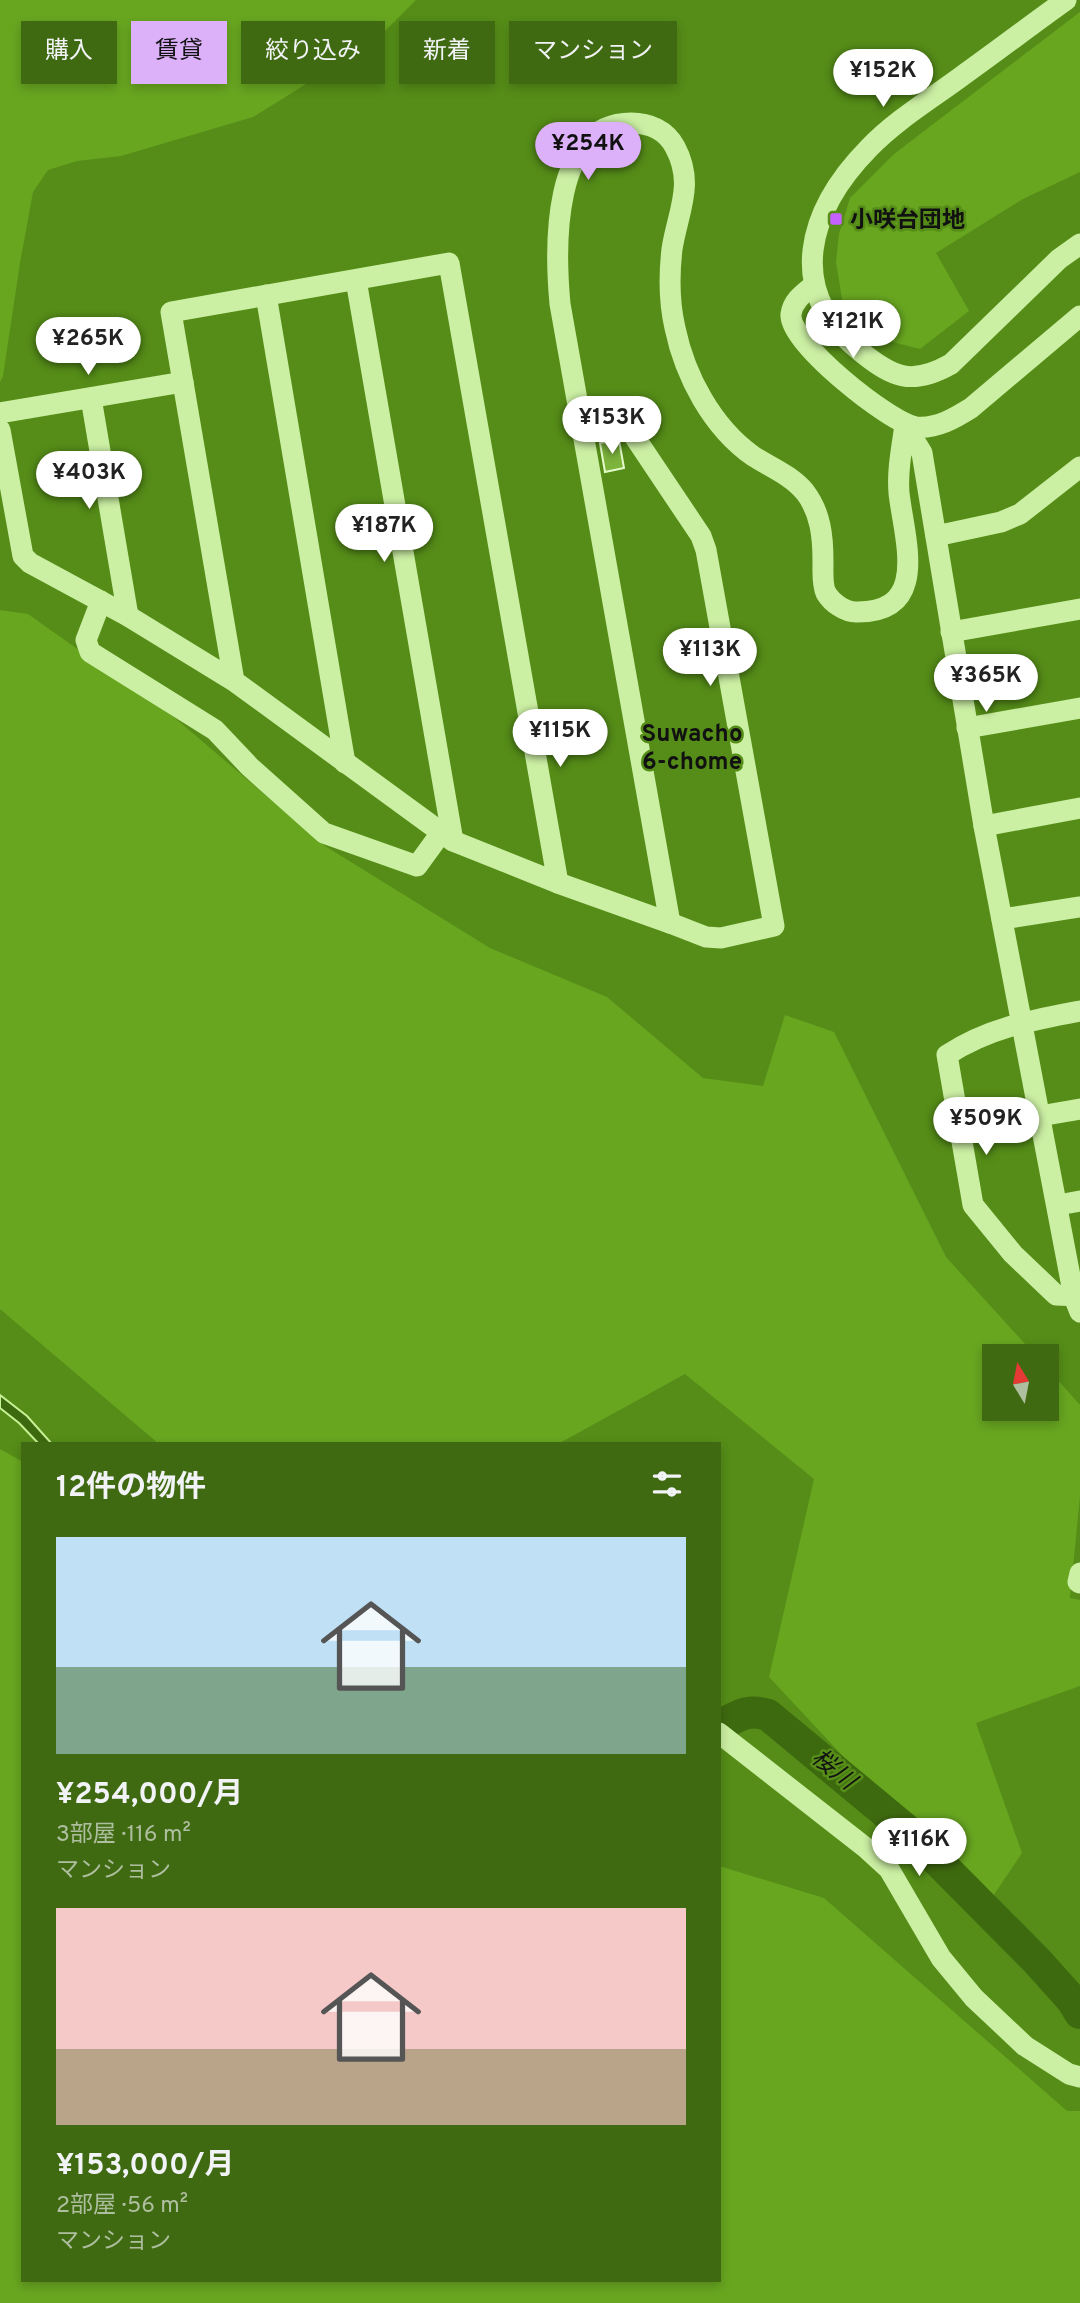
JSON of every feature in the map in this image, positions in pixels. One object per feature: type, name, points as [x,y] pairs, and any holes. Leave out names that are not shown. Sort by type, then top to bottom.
[{"type":"street","points":[[1066,0],[902,120],[870,147],[830,199],[816,232],[811,270],[814,285],[832,321],[855,347],[874,363],[897,374],[914,378],[932,374],[951,364],[1059,259],[1080,244]]},
{"type":"street","points":[[670,923],[559,304],[556,264],[560,215],[569,173],[585,144],[606,129],[635,123],[661,131],[673,144],[681,160],[686,182],[672,248],[669,280],[675,330],[685,362],[701,398],[723,430],[752,455],[786,475],[804,491],[821,523],[825,591],[834,603],[852,612],[872,611],[888,606],[902,593],[907,578],[909,562],[899,492],[905,425]]},
{"type":"street","points":[[234,681],[171,312],[449,263],[558,883]]},
{"type":"street","points":[[356,280],[447,837]]},
{"type":"street","points":[[814,285],[796,300],[791,315],[793,325],[801,338],[850,387],[905,425],[922,453],[984,826],[1022,1022],[1040,1116],[1078,1302],[1056,1295],[1013,1254],[973,1205],[947,1055],[995,1031],[1022,1022],[1080,1012]]},
{"type":"street","points":[[265,295],[345,763]]},
{"type":"street","points":[[905,425],[935,426],[971,408],[1080,316]]},
{"type":"street","points":[[0,413],[183,382]]},
{"type":"street","points":[[91,398],[128,616]]},
{"type":"street","points":[[0,430],[23,556],[30,563],[128,616],[234,681],[447,837],[558,883],[706,937],[721,938],[774,926],[706,550],[701,536],[624,421],[615,416],[581,422]]},
{"type":"street","points":[[936,536],[1001,522],[1020,514],[1080,467]]},
{"type":"street","points":[[101,601],[86,640],[90,652],[215,730],[250,767],[324,833],[417,866],[447,837]]},
{"type":"street","points":[[951,632],[1080,609]]},
{"type":"street","points":[[967,727],[1080,708]]},
{"type":"street","points":[[984,826],[1080,808]]},
{"type":"street","points":[[1002,919],[1080,906]]},
{"type":"street","points":[[1040,1116],[1080,1109]]},
{"type":"street","points":[[1058,1205],[1080,1202]]},
{"type":"street","points":[[1080,1573],[1077,1582],[1080,1583]]},
{"type":"street","points":[[721,1735],[889,1869],[941,1958],[974,1998],[1025,2046],[1069,2074],[1080,2077]]},
{"type":"shaded area","points":[[0,0],[416,0],[385,31],[385,21],[241,21],[241,84],[306,84],[253,117],[121,156],[77,161],[48,170],[33,192],[0,382]]},
{"type":"shaded area","points":[[1080,12],[1080,172],[1023,199],[936,253],[969,311],[920,349],[877,338],[842,299],[836,262],[839,234],[850,198],[894,154]]},
{"type":"shaded area","points":[[0,610],[28,614],[175,718],[325,846],[490,948],[607,997],[703,1078],[763,1086],[785,1015],[834,1032],[946,1257],[1025,1344],[982,1344],[982,1421],[1059,1421],[1059,1381],[1080,1405],[1080,1496],[1070,1598],[1080,1600],[1080,1686],[976,1723],[1022,1853],[985,1908],[769,1677],[814,1479],[685,1374],[562,1442],[157,1442],[0,1309]]},
{"type":"shaded area","points":[[0,1395],[27,1416],[50,1442],[37,1442],[0,1408]]},
{"type":"shaded area","points":[[0,1449],[21,1461],[21,2282],[721,2282],[721,1867],[824,1898],[1067,2111],[1080,2111],[1080,2303],[0,2303]]},
{"type":"building","points":[[619,440],[624,468],[605,472],[600,443]]},
{"type":"waterway","name":"桜川","points":[[721,1725],[748,1713],[768,1715],[909,1832],[1037,1961],[1072,2000],[1080,2013]]},
{"type":"place","name":"小咲台団地","points":[[836,219]]},
{"type":"district","name":"Suwacho 6-chome","points":[[692,747]]}]
